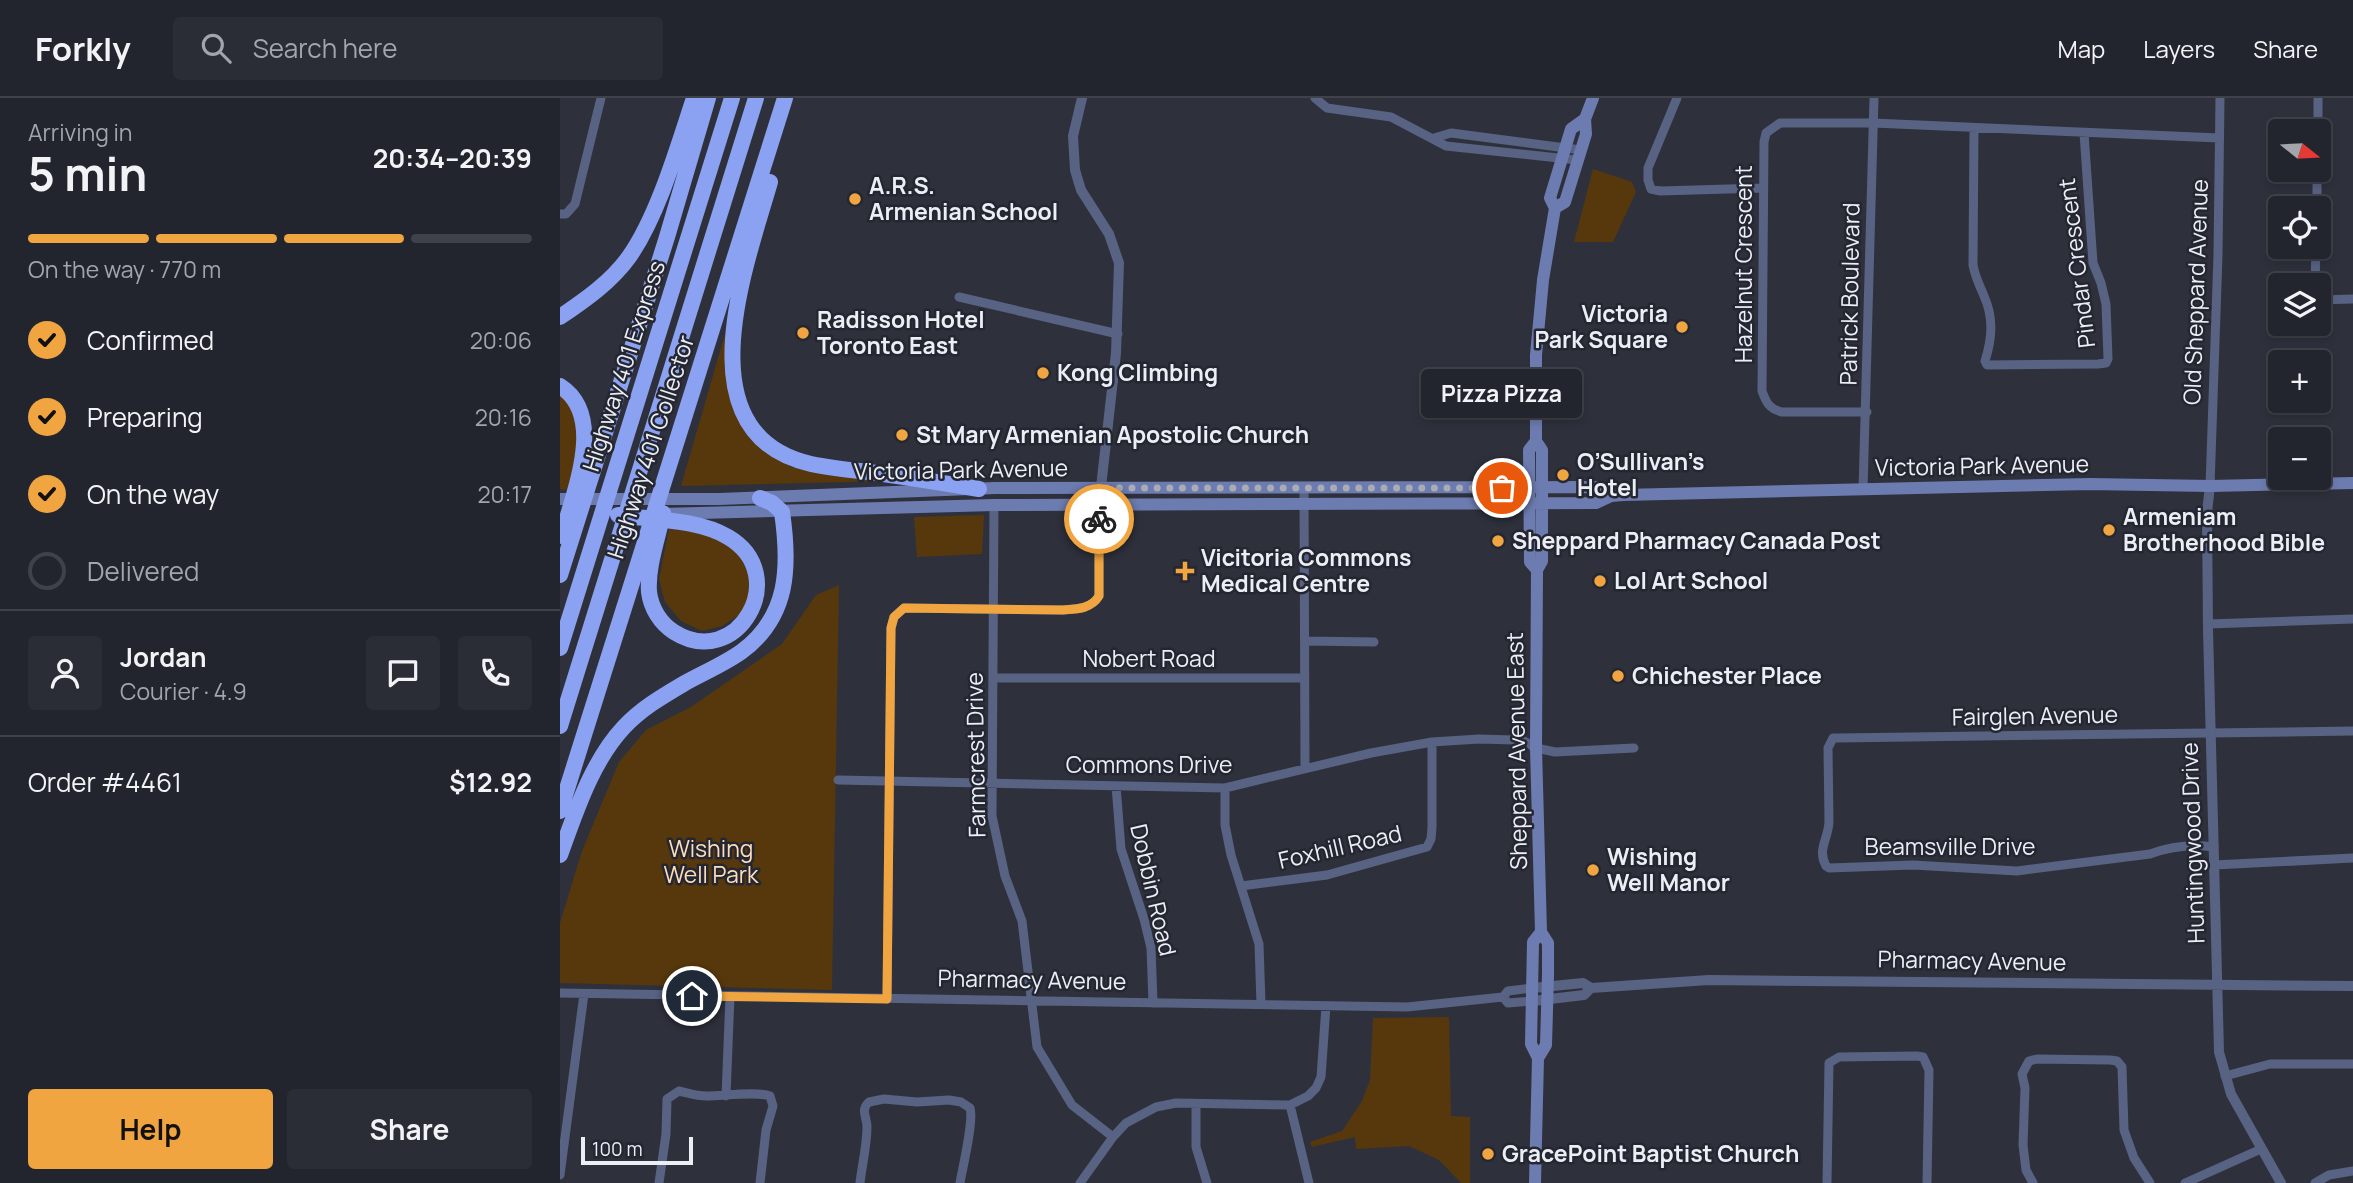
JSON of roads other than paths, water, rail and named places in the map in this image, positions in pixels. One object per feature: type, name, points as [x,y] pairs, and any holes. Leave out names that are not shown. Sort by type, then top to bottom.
[{"type":"highway","points":[[560,317],[608,281],[629,256],[645,228],[659,194],[694,98]]},
{"type":"highway","name":"Highway 401 Collector","points":[[560,575],[708,98]]},
{"type":"highway","name":"Highway 401 Express","points":[[560,648],[732,98]]},
{"type":"highway","name":"Highway 401 Express","points":[[560,726],[756,98]]},
{"type":"highway","points":[[787,98],[771,179],[735,308],[733,368],[740,405],[759,435],[774,447],[811,464],[979,489]]},
{"type":"highway","name":"Highway 401 Collector","points":[[560,811],[787,98]]},
{"type":"highway","points":[[560,386],[575,400],[586,430],[584,450],[560,543]]},
{"type":"highway","points":[[618,515],[686,519],[735,542],[749,556],[756,574],[757,592],[750,615],[735,631],[715,639],[695,640],[670,629],[653,609],[649,590],[657,542],[691,395]]},
{"type":"highway","points":[[560,855],[576,810],[601,756],[623,728],[647,706],[740,652],[767,629],[779,602],[785,579],[786,545],[782,512],[772,503],[760,498]]},
{"type":"main road","name":"Sheppard Avenue East","points":[[1555,208],[1565,202],[1586,134],[1585,119],[1593,98]]},
{"type":"main road","name":"Sheppard Avenue East","points":[[1538,1058],[1546,1045],[1548,943],[1541,932],[1536,748],[1537,570],[1530,562],[1535,487],[1542,450],[1536,441],[1536,355],[1543,280],[1555,208],[1550,198],[1571,130],[1585,119]]},
{"type":"main road","name":"Victoria Park Avenue","points":[[686,519],[782,512],[995,505],[1596,503],[1611,496],[2090,484],[2210,486],[2353,483]]},
{"type":"main road","name":"Victoria Park Avenue","points":[[560,499],[760,498],[979,489],[1100,488],[1600,487],[1611,496]]},
{"type":"main road","points":[[560,516],[618,515]]},
{"type":"main road","name":"Sheppard Avenue East","points":[[1535,1183],[1538,1058],[1531,1044],[1533,942],[1541,932]]},
{"type":"street","points":[[560,214],[566,214],[575,204],[601,98]]},
{"type":"street","points":[[887,999],[891,628],[894,617],[904,608],[1085,608],[1096,602],[1099,596],[1100,488],[1118,334],[1119,263],[1109,234],[1081,190],[1074,170],[1073,136],[1082,98]]},
{"type":"street","points":[[1315,98],[1327,108],[1391,117],[1434,138],[1451,132],[1579,155]]},
{"type":"street","points":[[1677,98],[1648,168],[1647,180],[1651,189],[1762,188]]},
{"type":"street","name":"Patrick Boulevard","points":[[1863,490],[1874,98]]},
{"type":"street","name":"Old Sheppard Avenue","points":[[2210,486],[2220,98]]},
{"type":"street","points":[[2318,98],[2318,119]]},
{"type":"street","name":"Hazelnut Crescent","points":[[1867,412],[1782,412],[1774,410],[1765,401],[1762,391],[1762,188],[1764,142],[1766,133],[1774,125],[1780,122],[1873,123]]},
{"type":"street","points":[[1873,123],[2219,138]]},
{"type":"street","name":"Pindar Crescent","points":[[1974,128],[1973,265],[1975,277],[1991,316],[1990,343],[1985,361],[1987,365],[2105,363],[2108,359],[2106,304],[2092,263],[2084,133]]},
{"type":"street","points":[[959,297],[1118,334]]},
{"type":"street","points":[[2331,300],[2353,299]]},
{"type":"street","name":"Huntingwood Drive","points":[[2210,486],[2207,512],[2208,624],[2219,1052],[2231,1094],[2281,1183]]},
{"type":"street","points":[[1304,489],[1305,768]]},
{"type":"street","name":"Farmcrest Drive","points":[[995,505],[992,816],[997,845],[1022,921],[1037,1047],[1062,1092],[1077,1110],[1113,1137]]},
{"type":"street","points":[[2208,624],[2353,619]]},
{"type":"street","points":[[1305,641],[1374,642]]},
{"type":"street","name":"Nobert Road","points":[[993,678],[1304,678]]},
{"type":"street","name":"Fairglen Avenue","points":[[1821,850],[1828,832],[1828,748],[1833,738],[2353,731]]},
{"type":"street","name":"Commons Drive","points":[[838,780],[1225,788],[1305,768],[1432,742],[1522,740],[1536,748]]},
{"type":"street","name":"Foxhill Road","points":[[1241,887],[1327,875],[1427,847],[1433,827],[1432,742]]},
{"type":"street","points":[[1536,748],[1555,752],[1634,748]]},
{"type":"street","name":"Dobbin Road","points":[[1116,786],[1121,849],[1151,948],[1153,1003]]},
{"type":"street","points":[[1225,788],[1225,825],[1259,944],[1261,1004]]},
{"type":"street","name":"Beamsville Drive","points":[[1821,850],[1822,858],[1829,867],[1913,865],[2017,871],[2150,854],[2170,847],[2214,847]]},
{"type":"street","points":[[2214,865],[2353,858]]},
{"type":"street","name":"Pharmacy Avenue","points":[[560,993],[1407,1007],[1503,997],[1508,1003],[1533,994],[1584,995],[1591,988],[1709,980],[2353,986]]},
{"type":"street","points":[[560,1175],[584,994]]},
{"type":"street","points":[[726,1096],[730,996]]},
{"type":"street","points":[[1080,1183],[1126,1123],[1156,1107],[1176,1103],[1290,1105],[1308,1096],[1321,1077],[1326,1006]]},
{"type":"street","points":[[1827,1183],[1829,1063],[1839,1058],[1917,1056],[1923,1057],[1929,1070],[1927,1183]]},
{"type":"street","points":[[2033,1183],[2026,1170],[2025,1088],[2022,1074],[2029,1061],[2037,1059],[2117,1061],[2122,1067],[2124,1130],[2134,1158],[2150,1183]]},
{"type":"street","points":[[2225,1076],[2270,1064],[2353,1064]]},
{"type":"street","points":[[659,1183],[666,1134],[665,1107],[669,1096],[679,1091],[689,1095],[758,1093],[770,1096],[773,1101],[766,1130],[760,1183]]},
{"type":"street","points":[[860,1183],[867,1124],[864,1107],[869,1102],[884,1098],[924,1102],[949,1100],[961,1102],[970,1108],[971,1125],[965,1145],[960,1183]]},
{"type":"street","points":[[1196,1104],[1196,1147],[1207,1183]]},
{"type":"street","points":[[1290,1105],[1309,1183]]},
{"type":"street","points":[[2185,1183],[2261,1149]]},
{"type":"street","points":[[2315,1183],[2329,1175],[2353,1171]]},
{"type":"place","name":"A.R.S. Armenian School","points":[[855,199]]},
{"type":"place","name":"Victoria Park Square","points":[[1682,327]]},
{"type":"place","name":"Radisson Hotel Toronto East","points":[[803,333]]},
{"type":"place","name":"Kong Climbing","points":[[1043,373]]},
{"type":"place","name":"St Mary Armenian Apostolic Church","points":[[902,435]]},
{"type":"place","name":"O’Sullivan’s Hotel","points":[[1563,475]]},
{"type":"place","name":"Pizza Pizza","points":[[1502,488]]},
{"type":"place","name":"Armeniam Brotherhood Bible","points":[[2109,530]]},
{"type":"place","name":"Sheppard Pharmacy Canada Post","points":[[1498,541]]},
{"type":"place","name":"Vicitoria Commons Medical Centre","points":[[1185,571]]},
{"type":"place","name":"Lol Art School","points":[[1600,581]]},
{"type":"place","name":"Chichester Place","points":[[1618,676]]},
{"type":"place","name":"Wishing Well Manor","points":[[1593,870]]},
{"type":"place","name":"GracePoint Baptist Church","points":[[1488,1154]]},
{"type":"park label","name":"Wishing Well Park","points":[[711,862]]}]
